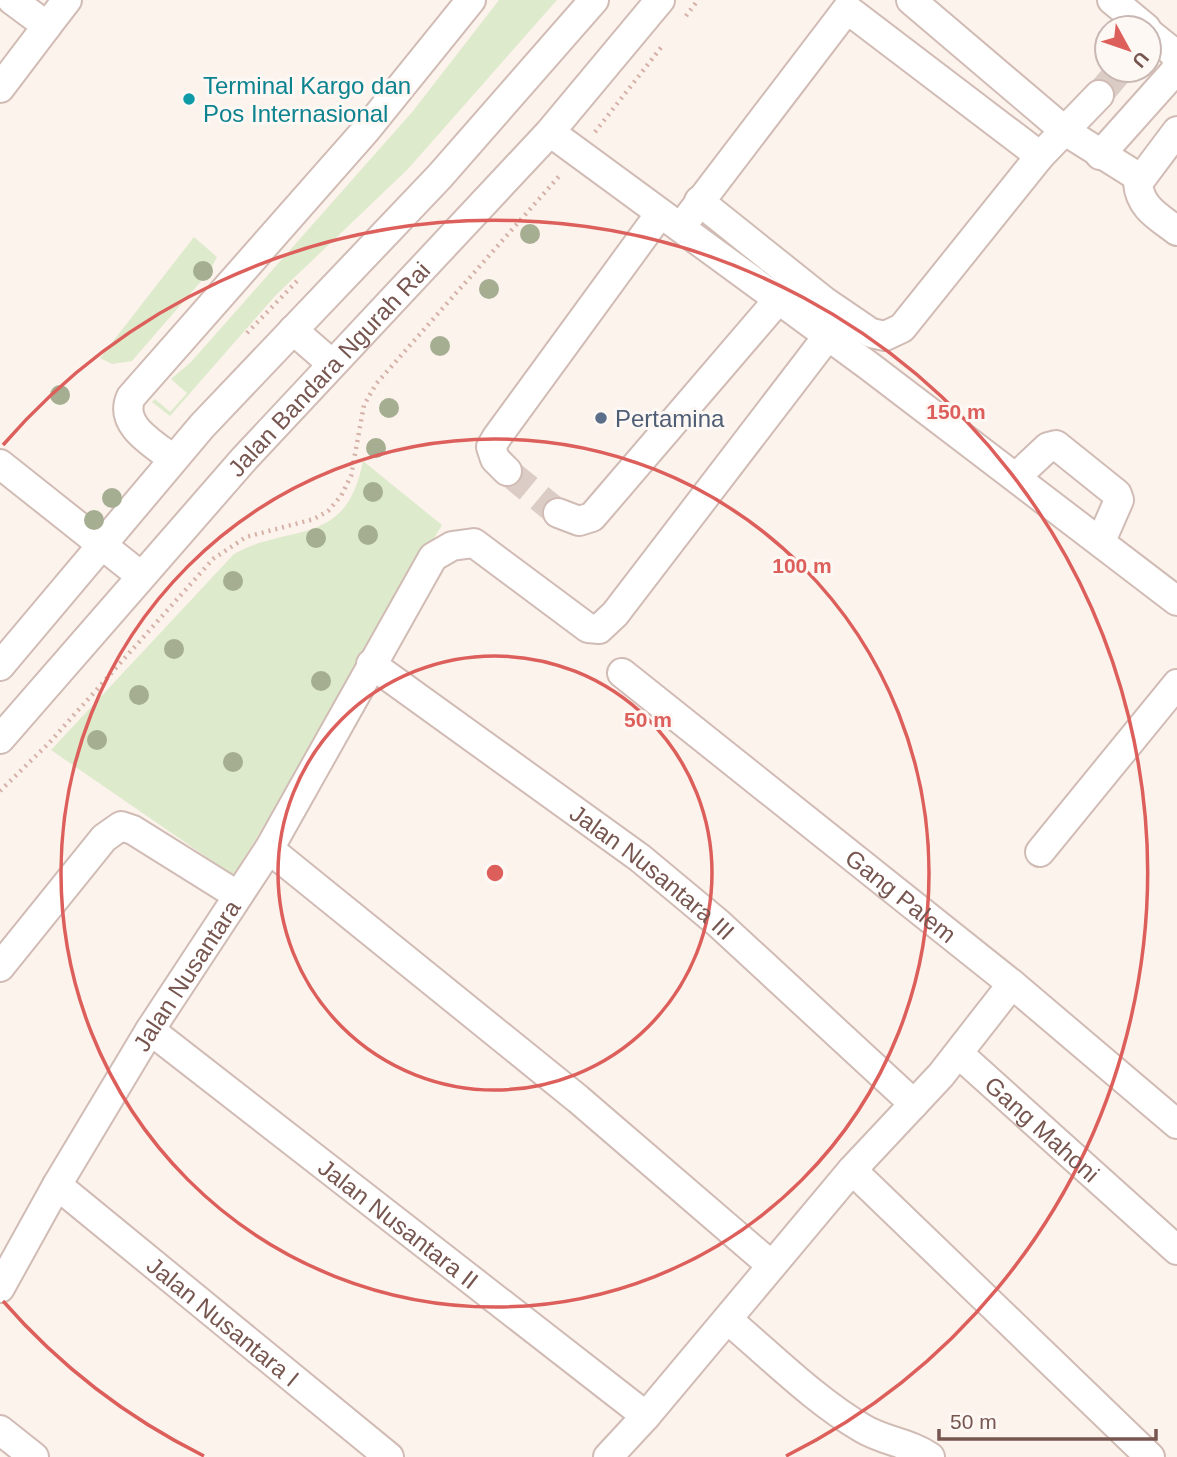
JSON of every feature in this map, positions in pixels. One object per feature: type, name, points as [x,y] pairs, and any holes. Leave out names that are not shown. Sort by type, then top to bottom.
[{"type":"street","points":[[12,0],[47,26]]},
{"type":"street","points":[[0,88],[67,0]]},
{"type":"street","points":[[173,459],[143,435],[129,419],[126,407],[131,397],[366,130],[471,0]]},
{"type":"street","points":[[0,666],[173,459],[440,176],[594,0]]},
{"type":"street","name":"Jalan Bandara Ngurah Rai","points":[[0,739],[141,576],[332,364],[550,132],[660,0]]},
{"type":"street","points":[[1112,0],[1128,14]]},
{"type":"street","points":[[507,471],[495,459],[492,447],[497,437],[669,222],[699,201],[850,5],[1040,156]]},
{"type":"street","points":[[926,5],[1065,131],[1140,178]]},
{"type":"street","points":[[1100,155],[1175,71],[1177,62],[1174,52],[1163,43]]},
{"type":"street","points":[[699,201],[824,301],[871,333],[885,336],[902,328],[1040,156],[1099,94]]},
{"type":"street","points":[[1177,131],[1140,178],[1139,196],[1146,207],[1177,230]]},
{"type":"street","points":[[550,132],[1016,477],[1177,601]]},
{"type":"street","points":[[558,513],[579,521],[592,517],[778,300]]},
{"type":"street","points":[[293,330],[332,364]]},
{"type":"street","name":"Jalan Nusantara","points":[[0,1288],[57,1185],[150,1030],[268,849],[433,557],[442,550],[465,543],[481,546],[589,628],[599,629],[615,614],[827,337]]},
{"type":"street","points":[[1016,477],[1048,447],[1056,445],[1117,494],[1119,500],[1101,541]]},
{"type":"street","points":[[0,464],[141,576]]},
{"type":"street","name":"Jalan Nusantara III","points":[[371,664],[640,859],[718,923],[914,1104]]},
{"type":"street","name":"Gang Palem","points":[[622,673],[1012,984],[1177,1124]]},
{"type":"street","points":[[1040,852],[1177,684]]},
{"type":"street","points":[[0,967],[104,838],[121,826],[133,830],[237,895]]},
{"type":"street","points":[[268,849],[578,1099],[771,1265]]},
{"type":"street","points":[[608,1457],[728,1320],[852,1170],[959,1054],[1012,984]]},
{"type":"street","name":"Jalan Nusantara II","points":[[150,1030],[646,1416]]},
{"type":"street","name":"Gang Mahoni","points":[[959,1054],[1177,1250]]},
{"type":"street","points":[[852,1170],[1150,1457]]},
{"type":"street","name":"Jalan Nusantara I","points":[[57,1185],[389,1457]]},
{"type":"street","points":[[728,1320],[852,1422],[877,1436],[913,1447],[930,1457]]},
{"type":"street","points":[[0,1430],[34,1457]]},
{"type":"path","points":[[681,22],[698,0]]},
{"type":"path","points":[[0,791],[49,743],[214,559],[246,537],[314,519],[328,511],[341,496],[351,476],[363,405],[376,384],[579,154],[664,44]]},
{"type":"green space","points":[[499,0],[557,0],[408,169],[276,295],[170,416],[152,402],[155,399],[170,412],[187,393],[171,379],[191,362],[413,111]]},
{"type":"green space","points":[[194,237],[217,257],[209,272],[132,361],[112,364],[100,358]]},
{"type":"green space","points":[[363,461],[442,525],[234,876],[51,750],[234,554],[255,544],[330,521],[344,508],[355,489]]},
{"type":"tunnel","points":[[1099,95],[1108,84]]},
{"type":"tunnel","points":[[507,471],[558,513]]},
{"type":"place","name":"Terminal Kargo dan Pos Internasional","points":[[189,99]]},
{"type":"place","name":"Pertamina","points":[[601,418]]}]
